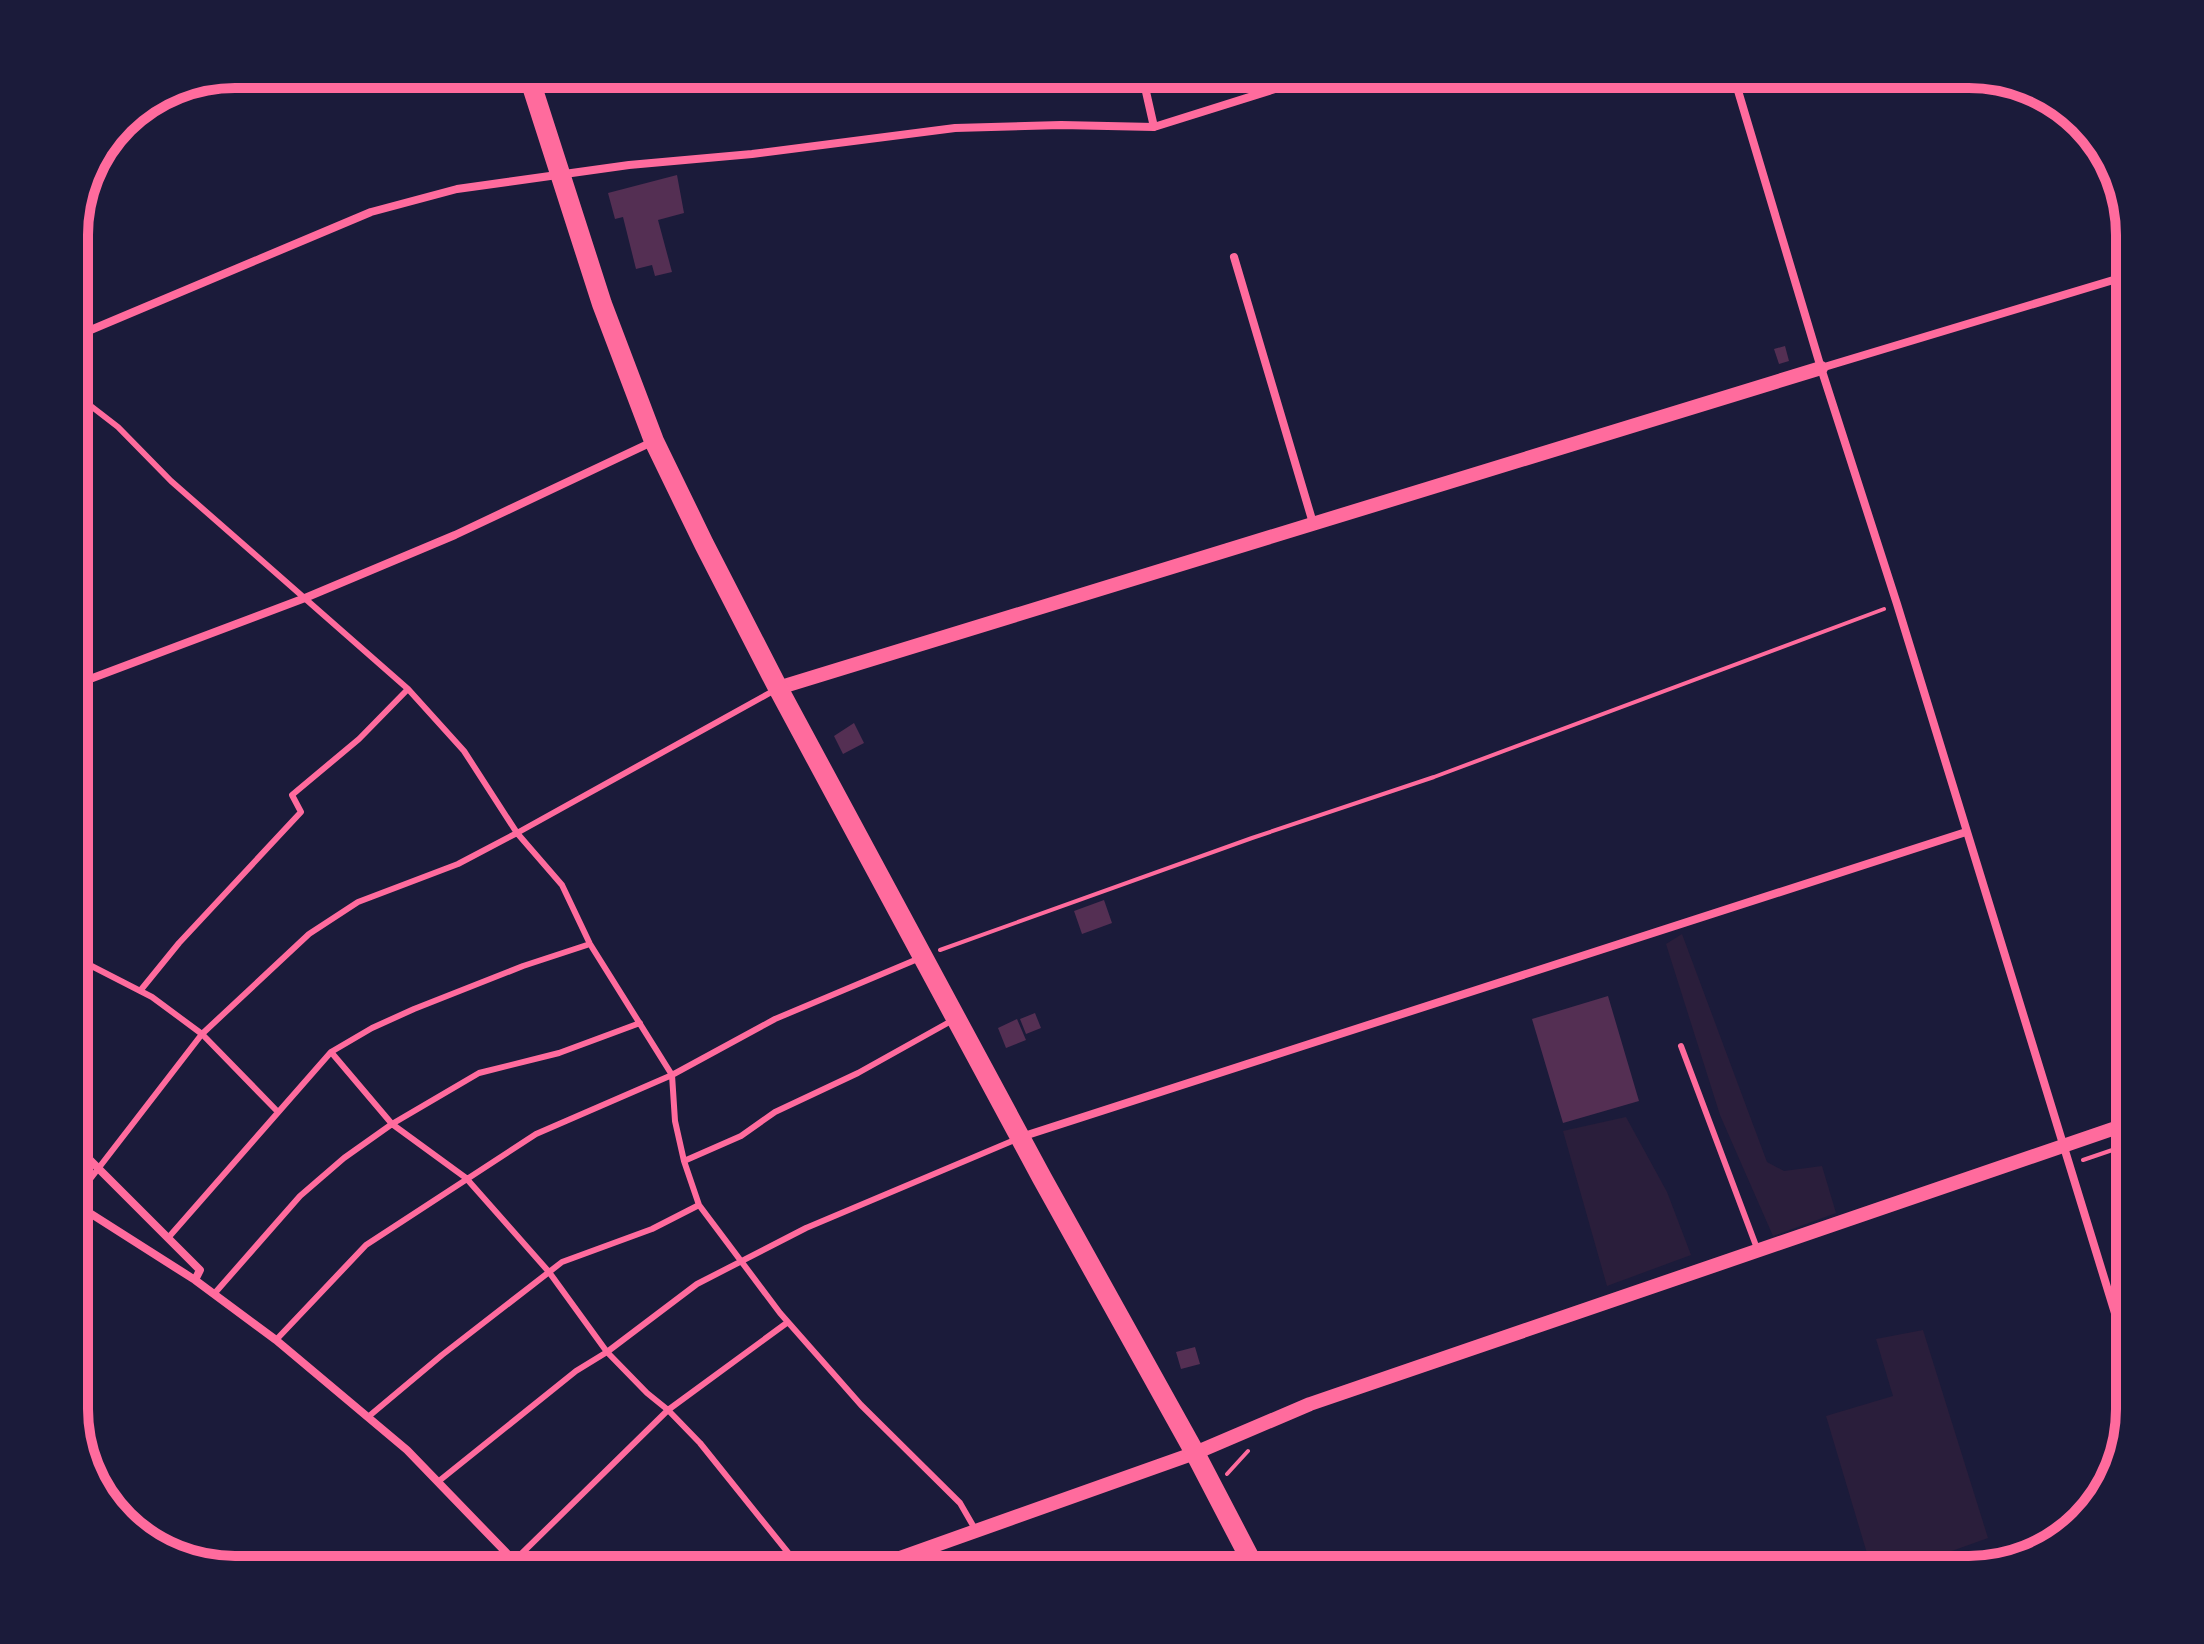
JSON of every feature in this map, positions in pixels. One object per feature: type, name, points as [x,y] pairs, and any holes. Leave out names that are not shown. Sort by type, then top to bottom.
[{"type":"main road","points":[[532,88],[602,304],[654,441],[778,688],[1249,1556]]},
{"type":"street","points":[[1145,88],[1154,127]]},
{"type":"street","points":[[88,331],[371,212],[457,189],[629,165],[752,154],[955,128],[1061,125],[1154,127],[1280,88]]},
{"type":"street","points":[[1737,88],[2116,1318]]},
{"type":"street","points":[[1234,257],[1313,523]]},
{"type":"street","points":[[778,688],[2116,279]]},
{"type":"street","points":[[88,680],[305,598],[455,535],[654,441]]},
{"type":"street","points":[[1020,1137],[1966,832]]},
{"type":"street","points":[[907,1556],[1195,1453],[1310,1404],[2116,1128]]},
{"type":"street","points":[[88,1159],[200,1270],[195,1280]]},
{"type":"street","points":[[88,1210],[195,1280],[276,1340],[407,1450],[509,1556]]},
{"type":"lane","points":[[88,404],[118,427],[171,481],[408,689],[464,751],[517,833],[562,885],[590,944],[672,1075],[675,1121],[699,1205],[788,1322],[861,1405],[960,1503],[976,1532]]},
{"type":"lane","points":[[88,1182],[202,1034],[309,934],[358,902],[458,864],[778,688]]},
{"type":"lane","points":[[140,991],[179,943],[301,812],[292,795],[359,739],[408,689]]},
{"type":"lane","points":[[168,1238],[331,1052],[372,1028],[414,1009],[523,966],[590,944]]},
{"type":"lane","points":[[276,1340],[366,1245],[536,1134],[672,1075],[775,1019],[923,956]]},
{"type":"lane","points":[[88,964],[140,991],[202,1034],[278,1112]]},
{"type":"lane","points":[[684,1161],[741,1136],[775,1112],[858,1073],[956,1018]]},
{"type":"lane","points":[[214,1294],[300,1196],[344,1158],[392,1124],[479,1073],[559,1053],[640,1023]]},
{"type":"lane","points":[[1681,1046],[1758,1251]]},
{"type":"lane","points":[[331,1052],[392,1124],[466,1178],[549,1272],[607,1352],[700,1443],[791,1556]]},
{"type":"lane","points":[[439,1481],[576,1371],[607,1352],[697,1284],[806,1228],[1020,1137]]},
{"type":"lane","points":[[368,1417],[562,1262],[652,1229],[699,1205]]},
{"type":"lane","points":[[519,1556],[668,1410],[788,1322]]},
{"type":"path","points":[[923,956],[1237,843],[1434,777],[1897,604]]},
{"type":"path","points":[[2068,1165],[2116,1149]]},
{"type":"path","points":[[1224,1480],[1229,1469],[1251,1448]]},
{"type":"shaded area","points":[[1682,934],[1767,1162],[1784,1171],[1822,1166],[1836,1213],[1773,1236],[1720,1115],[1666,944]]},
{"type":"shaded area","points":[[1626,1117],[1667,1192],[1691,1255],[1607,1286],[1563,1131]]},
{"type":"shaded area","points":[[1923,1330],[1988,1538],[1938,1556],[1868,1556],[1826,1416],[1893,1396],[1876,1339]]},
{"type":"building","points":[[677,175],[684,213],[658,220],[672,272],[655,276],[652,265],[636,269],[623,217],[615,219],[608,193]]},
{"type":"building","points":[[1785,346],[1789,361],[1779,364],[1774,349]]},
{"type":"building","points":[[854,723],[864,743],[843,754],[834,736]]},
{"type":"building","points":[[1104,900],[1112,923],[1082,934],[1074,911]]},
{"type":"building","points":[[1608,996],[1639,1101],[1563,1123],[1532,1019]]},
{"type":"building","points":[[1035,1013],[1041,1028],[1026,1034],[1020,1019]]},
{"type":"building","points":[[1017,1019],[1026,1040],[1006,1048],[998,1028]]},
{"type":"building","points":[[1195,1347],[1200,1364],[1181,1369],[1176,1352]]}]
